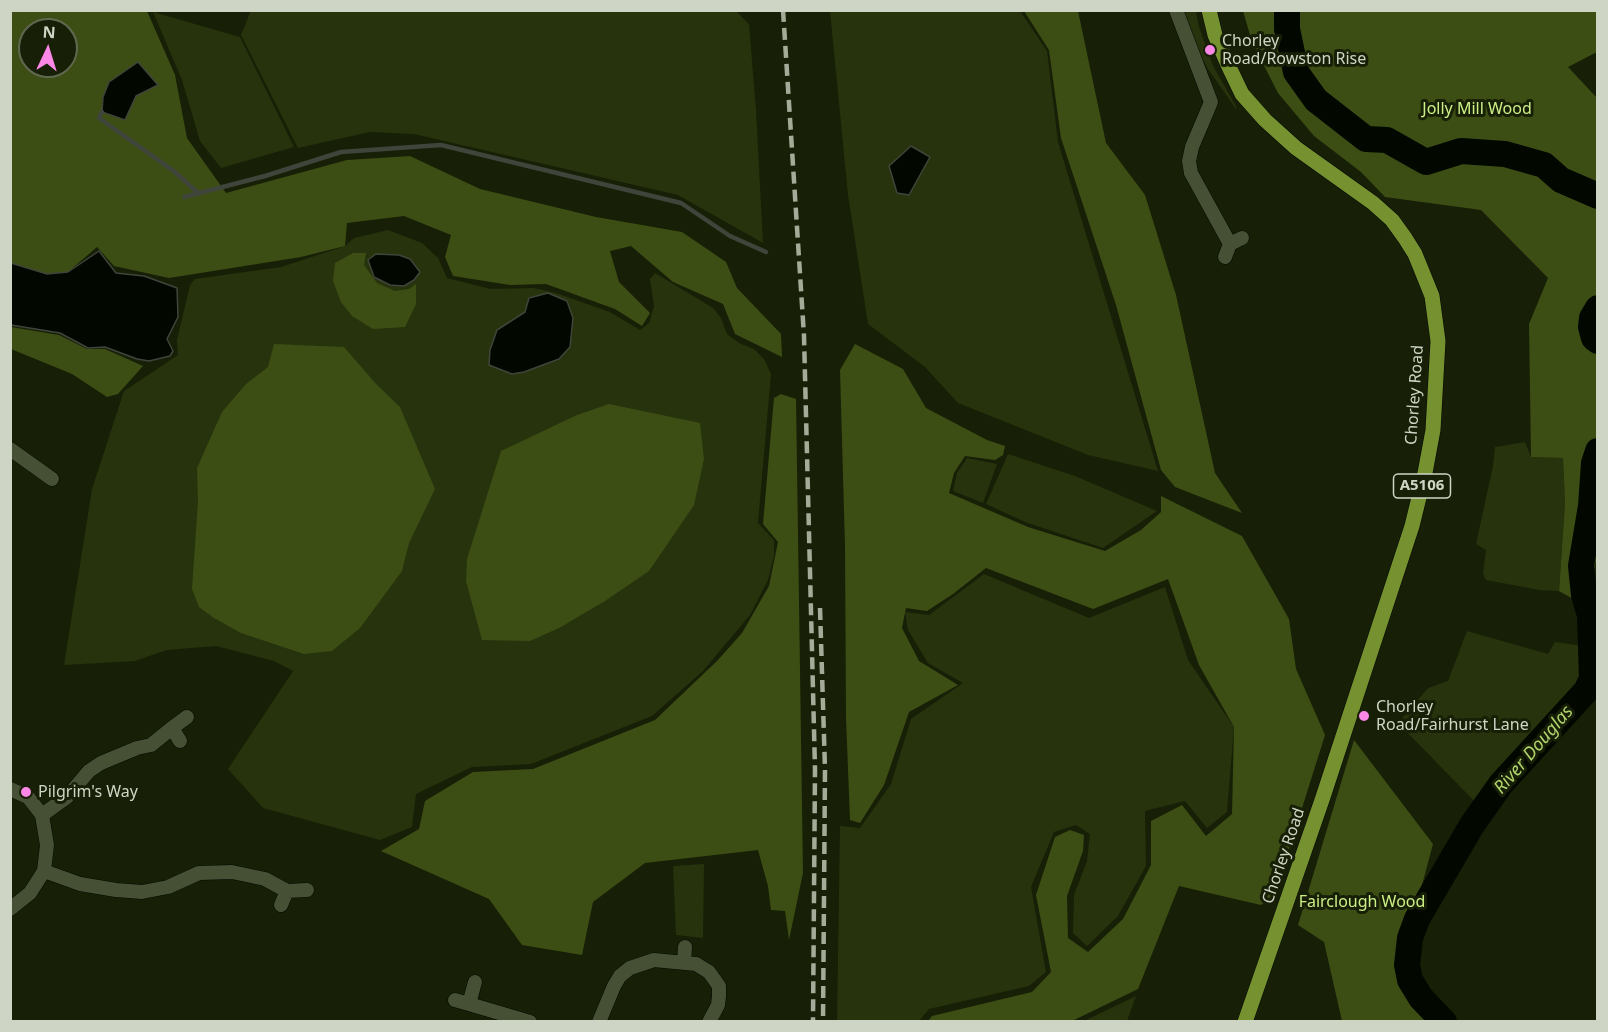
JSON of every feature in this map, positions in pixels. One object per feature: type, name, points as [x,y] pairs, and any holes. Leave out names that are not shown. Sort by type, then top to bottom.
[{"type":"main road","name":"Chorley Road","points":[[1209,10],[1215,35],[1242,94],[1265,120],[1296,148],[1374,203],[1392,220],[1405,238],[1432,296],[1438,341],[1433,430],[1412,526],[1319,811],[1245,1022]]},
{"type":"street","points":[[1176,10],[1211,102],[1191,147],[1189,161],[1191,172],[1232,247]]},
{"type":"street","points":[[10,449],[32,473],[52,479]]},
{"type":"street","points":[[42,815],[67,797],[89,771],[101,763],[137,748],[151,745],[187,717]]},
{"type":"street","points":[[172,728],[180,741]]},
{"type":"street","points":[[10,789],[28,797],[42,815],[47,845],[44,872],[30,893],[10,909]]},
{"type":"street","points":[[44,872],[80,884],[142,892],[168,887],[199,873],[232,872],[265,879],[287,891],[307,890]]},
{"type":"street","points":[[281,905],[287,891]]},
{"type":"street","points":[[684,963],[685,947]]},
{"type":"street","points":[[599,1022],[620,976],[630,968],[654,960],[703,967],[715,978],[719,996],[718,1005],[710,1022]]},
{"type":"street","points":[[469,1004],[475,982]]},
{"type":"street","points":[[455,1000],[530,1022]]},
{"type":"green space","points":[[251,10],[736,11],[749,24],[763,243],[678,195],[414,134],[370,132],[298,148],[241,35]]},
{"type":"green space","points":[[10,11],[147,11],[175,75],[187,138],[226,193],[347,160],[410,156],[480,189],[596,217],[682,232],[726,262],[737,288],[781,334],[782,357],[735,334],[723,304],[673,282],[631,246],[610,251],[619,282],[650,313],[642,326],[615,309],[546,284],[510,285],[453,276],[445,257],[451,235],[404,216],[347,223],[345,246],[301,257],[169,278],[114,266],[97,247],[68,272],[47,274],[11,263]]},
{"type":"green space","points":[[830,11],[1020,11],[1047,51],[1058,142],[1158,471],[1088,455],[958,403],[925,367],[868,324],[848,195]]},
{"type":"green space","points":[[1024,11],[1078,11],[1106,143],[1145,195],[1176,295],[1215,473],[1242,513],[1175,487],[1161,470],[1116,305],[1061,138],[1049,50]]},
{"type":"green space","points":[[1183,11],[1196,11],[1199,27],[1213,66],[1236,109],[1208,69],[1194,44]]},
{"type":"green space","name":"Jolly Mill Wood","points":[[1243,11],[1597,11],[1597,52],[1568,67],[1598,99],[1598,551],[1586,606],[1559,591],[1565,503],[1563,458],[1531,457],[1529,324],[1548,278],[1481,210],[1385,197],[1361,172],[1314,136],[1278,93],[1252,42]]},
{"type":"green space","points":[[153,12],[240,37],[294,147],[221,168],[200,141],[182,80]]},
{"type":"green space","points":[[388,230],[422,243],[438,258],[447,278],[491,289],[534,288],[556,293],[610,312],[640,330],[649,323],[654,306],[650,279],[655,273],[713,308],[721,318],[727,334],[739,343],[754,349],[764,359],[771,374],[758,523],[774,540],[774,556],[768,580],[750,615],[703,671],[652,716],[531,764],[472,767],[416,794],[412,827],[380,840],[263,808],[228,769],[293,671],[274,661],[216,646],[167,650],[135,661],[64,665],[92,489],[124,391],[178,355],[177,340],[190,285],[195,279],[281,267],[345,246],[354,238]]},
{"type":"green space","points":[[353,253],[366,253],[364,265],[377,283],[395,291],[409,289],[416,284],[416,304],[405,327],[373,329],[352,316],[341,302],[333,281],[335,263]]},
{"type":"green space","points":[[11,327],[59,335],[87,349],[105,349],[143,366],[118,394],[107,397],[72,374],[11,349]]},
{"type":"green space","points":[[274,344],[344,347],[376,384],[400,407],[435,489],[409,543],[402,571],[360,628],[332,651],[304,654],[241,633],[199,607],[192,589],[198,501],[197,468],[222,412],[246,384],[268,367]]},
{"type":"green space","points":[[855,344],[903,369],[926,408],[987,440],[1005,446],[1003,455],[995,460],[965,456],[954,473],[949,493],[1028,527],[1105,551],[1141,530],[1161,512],[1161,496],[1242,536],[1289,619],[1296,669],[1325,735],[1274,897],[1261,905],[1179,886],[1138,989],[1072,1021],[928,1021],[932,1016],[1032,992],[1051,972],[1036,895],[1055,837],[1070,830],[1084,835],[1083,851],[1067,896],[1068,938],[1088,952],[1123,919],[1151,865],[1151,821],[1182,805],[1206,836],[1232,814],[1234,727],[1199,665],[1168,579],[1093,609],[986,568],[927,611],[906,608],[902,628],[919,661],[958,685],[909,712],[884,785],[860,823],[850,820],[840,370]]},
{"type":"green space","points":[[781,394],[796,399],[803,873],[789,940],[785,911],[771,910],[768,886],[758,850],[645,863],[593,902],[582,955],[522,945],[489,899],[381,851],[419,829],[425,801],[473,772],[533,769],[655,720],[717,661],[742,633],[769,586],[778,542],[763,524],[774,398]]},
{"type":"green space","points":[[609,404],[700,423],[704,459],[694,505],[649,571],[605,601],[559,628],[530,641],[482,640],[466,581],[467,559],[501,451],[577,415]]},
{"type":"green space","points":[[1525,442],[1531,457],[1563,458],[1565,503],[1559,591],[1539,590],[1486,580],[1483,574],[1486,550],[1476,544],[1495,447]]},
{"type":"green space","points":[[1008,454],[1075,476],[1157,511],[1103,548],[1025,522],[986,504]]},
{"type":"green space","points":[[967,458],[997,464],[983,503],[953,491],[957,473]]},
{"type":"green space","points":[[984,574],[1089,618],[1165,587],[1188,660],[1234,727],[1227,812],[1207,828],[1185,801],[1145,811],[1146,866],[1118,916],[1087,946],[1073,933],[1074,895],[1087,861],[1090,834],[1076,825],[1054,832],[1031,887],[1046,972],[1029,986],[929,1009],[919,1021],[837,1022],[840,826],[860,828],[891,784],[911,719],[963,683],[928,663],[908,630],[905,612],[929,615]]},
{"type":"green space","points":[[1467,631],[1548,654],[1555,642],[1583,646],[1581,691],[1516,753],[1494,779],[1478,805],[1398,723],[1428,688],[1448,681]]},
{"type":"green space","name":"Fairclough Wood","points":[[1354,740],[1433,844],[1414,915],[1423,995],[1436,1021],[1342,1021],[1324,942],[1298,925]]},
{"type":"green space","points":[[704,864],[703,938],[676,935],[673,866]]},
{"type":"green space","points":[[1136,996],[1127,1021],[1084,1021]]},
{"type":"shaded area","points":[[138,62],[158,85],[136,96],[125,120],[102,112],[103,97],[109,82]]},
{"type":"shaded area","points":[[911,146],[930,157],[909,195],[897,193],[889,166]]},
{"type":"shaded area","points":[[99,251],[116,273],[144,276],[177,288],[178,317],[167,339],[173,351],[170,356],[149,361],[137,359],[105,347],[88,348],[60,333],[11,325],[11,263],[47,274],[68,272]]},
{"type":"shaded area","points":[[376,254],[399,255],[410,259],[420,272],[414,280],[404,286],[390,285],[374,277],[368,260]]},
{"type":"shaded area","points":[[548,293],[567,301],[573,318],[570,347],[559,359],[524,372],[512,374],[489,365],[490,350],[497,330],[525,312],[529,298]]},
{"type":"waterway","name":"River Douglas","points":[[1287,10],[1287,29],[1296,72],[1316,100],[1366,139],[1387,140],[1426,162],[1461,151],[1505,154],[1544,165],[1561,180],[1598,196]]},
{"type":"waterway","points":[[102,112],[99,118],[175,172],[199,194]]},
{"type":"waterway","points":[[184,197],[265,176],[341,152],[441,145],[681,203],[730,236],[766,252]]},
{"type":"waterway","name":"River Douglas","points":[[1598,308],[1592,318],[1591,327],[1594,338],[1598,341]]},
{"type":"waterway","name":"River Douglas","points":[[1444,1022],[1421,998],[1410,980],[1407,965],[1410,938],[1417,919],[1472,825],[1501,784],[1586,691],[1592,679],[1590,615],[1584,595],[1581,566],[1591,506],[1594,463],[1598,451]]},
{"type":"railway","points":[[783,10],[804,336],[815,769],[813,1022]]},
{"type":"railway","points":[[820,608],[825,769],[823,1022]]},
{"type":"place","name":"Chorley Road/Rowston Rise","points":[[1210,50]]},
{"type":"place","name":"Chorley Road/Fairhurst Lane","points":[[1364,716]]},
{"type":"place","name":"Pilgrim's Way","points":[[26,792]]}]
